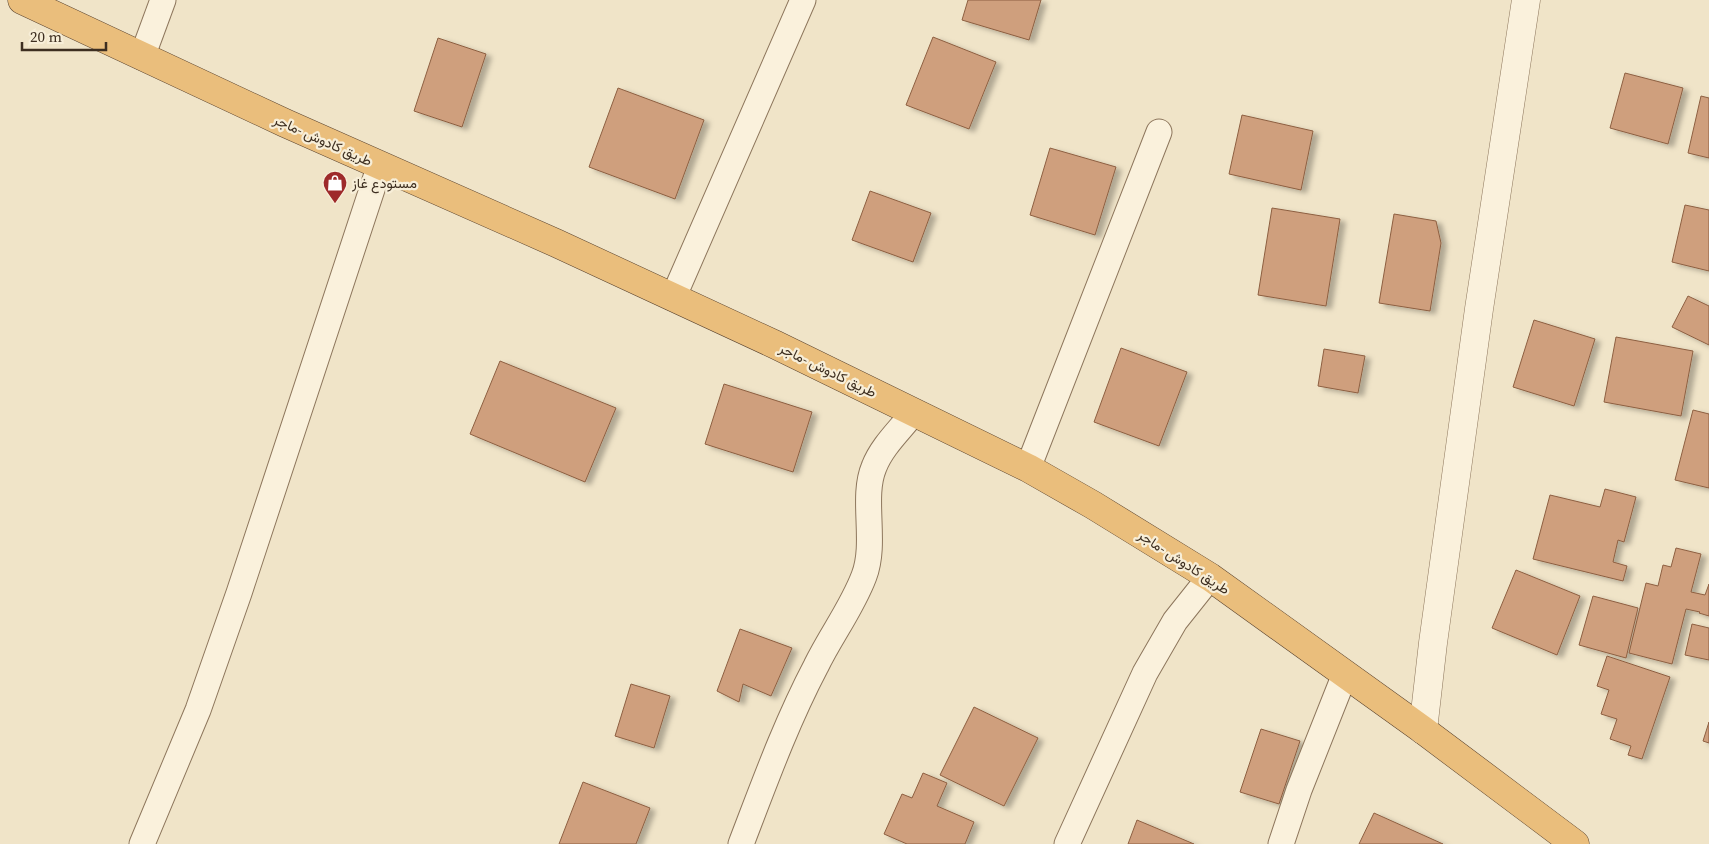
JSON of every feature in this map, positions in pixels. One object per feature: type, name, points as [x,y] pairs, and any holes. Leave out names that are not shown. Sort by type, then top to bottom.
[{"type":"highway","name":"طريق كادوش -ماجر","points":[[22,0],[142,57],[556,243],[776,345],[1028,468],[1093,505],[1210,577],[1423,730],[1575,844]]},
{"type":"street","points":[[142,57],[163,0]]},
{"type":"street","points":[[673,298],[803,0]]},
{"type":"street","points":[[1423,730],[1434,633],[1479,309],[1526,0]]},
{"type":"street","points":[[1028,468],[1159,132]]},
{"type":"street","points":[[142,844],[198,710],[239,593],[380,165]]},
{"type":"street","points":[[741,844],[779,744],[816,665],[854,600],[865,574],[870,544],[869,498],[873,468],[880,454],[914,412]]},
{"type":"street","points":[[1067,844],[1145,673],[1175,622],[1210,577]]},
{"type":"street","points":[[1280,844],[1299,790],[1345,674]]},
{"type":"building","points":[[968,0],[1041,0],[1029,40],[962,20]]},
{"type":"building","points":[[933,37],[996,62],[969,129],[906,105]]},
{"type":"building","points":[[438,38],[486,54],[462,127],[414,111]]},
{"type":"building","points":[[1625,73],[1683,88],[1668,144],[1610,128]]},
{"type":"building","points":[[618,88],[704,120],[675,199],[589,167]]},
{"type":"building","points":[[1701,96],[1709,98],[1709,158],[1688,153]]},
{"type":"building","points":[[1242,115],[1313,131],[1301,190],[1229,174]]},
{"type":"building","points":[[1050,148],[1116,167],[1095,235],[1030,215]]},
{"type":"building","points":[[870,191],[931,213],[913,262],[852,240]]},
{"type":"building","points":[[1685,205],[1709,210],[1709,271],[1672,262]]},
{"type":"building","points":[[1272,208],[1340,219],[1326,306],[1258,295]]},
{"type":"building","points":[[1394,214],[1436,221],[1441,243],[1430,311],[1379,303]]},
{"type":"building","points":[[1688,296],[1709,306],[1709,345],[1672,327]]},
{"type":"building","points":[[1534,320],[1595,339],[1574,406],[1513,387]]},
{"type":"building","points":[[1616,337],[1693,351],[1681,416],[1604,402]]},
{"type":"building","points":[[1121,348],[1187,372],[1159,446],[1094,422]]},
{"type":"building","points":[[1324,349],[1365,356],[1358,393],[1318,386]]},
{"type":"building","points":[[500,361],[616,408],[585,482],[470,434]]},
{"type":"building","points":[[724,384],[812,412],[793,472],[705,444]]},
{"type":"building","points":[[1693,410],[1709,414],[1709,488],[1675,480]]},
{"type":"building","points":[[1605,489],[1636,497],[1624,542],[1618,540],[1613,562],[1627,566],[1623,581],[1533,559],[1550,495],[1600,507]]},
{"type":"building","points":[[1676,548],[1701,554],[1691,592],[1705,595],[1709,584],[1709,616],[1686,609],[1672,664],[1629,653],[1646,583],[1658,586],[1663,565],[1671,567]]},
{"type":"building","points":[[1516,570],[1580,596],[1557,655],[1492,628]]},
{"type":"building","points":[[1593,596],[1638,608],[1626,658],[1579,645]]},
{"type":"building","points":[[1692,624],[1709,628],[1709,660],[1685,655]]},
{"type":"building","points":[[740,629],[792,648],[771,696],[743,684],[739,702],[717,691]]},
{"type":"building","points":[[1607,656],[1670,677],[1642,759],[1628,755],[1631,746],[1610,739],[1617,719],[1601,714],[1609,690],[1597,686]]},
{"type":"building","points":[[631,684],[670,696],[654,748],[615,736]]},
{"type":"building","points":[[974,707],[1038,738],[1004,806],[940,775]]},
{"type":"building","points":[[1709,722],[1709,743],[1703,741]]},
{"type":"building","points":[[1261,729],[1300,741],[1279,804],[1240,792]]},
{"type":"building","points":[[923,773],[947,783],[937,806],[974,822],[965,844],[907,844],[884,834],[902,794],[912,798]]},
{"type":"building","points":[[583,782],[650,808],[636,844],[559,844]]},
{"type":"building","points":[[1374,813],[1443,844],[1359,844]]},
{"type":"building","points":[[1137,820],[1194,844],[1128,844]]},
{"type":"place","name":"مستودع غاز","points":[[335,204]]}]
